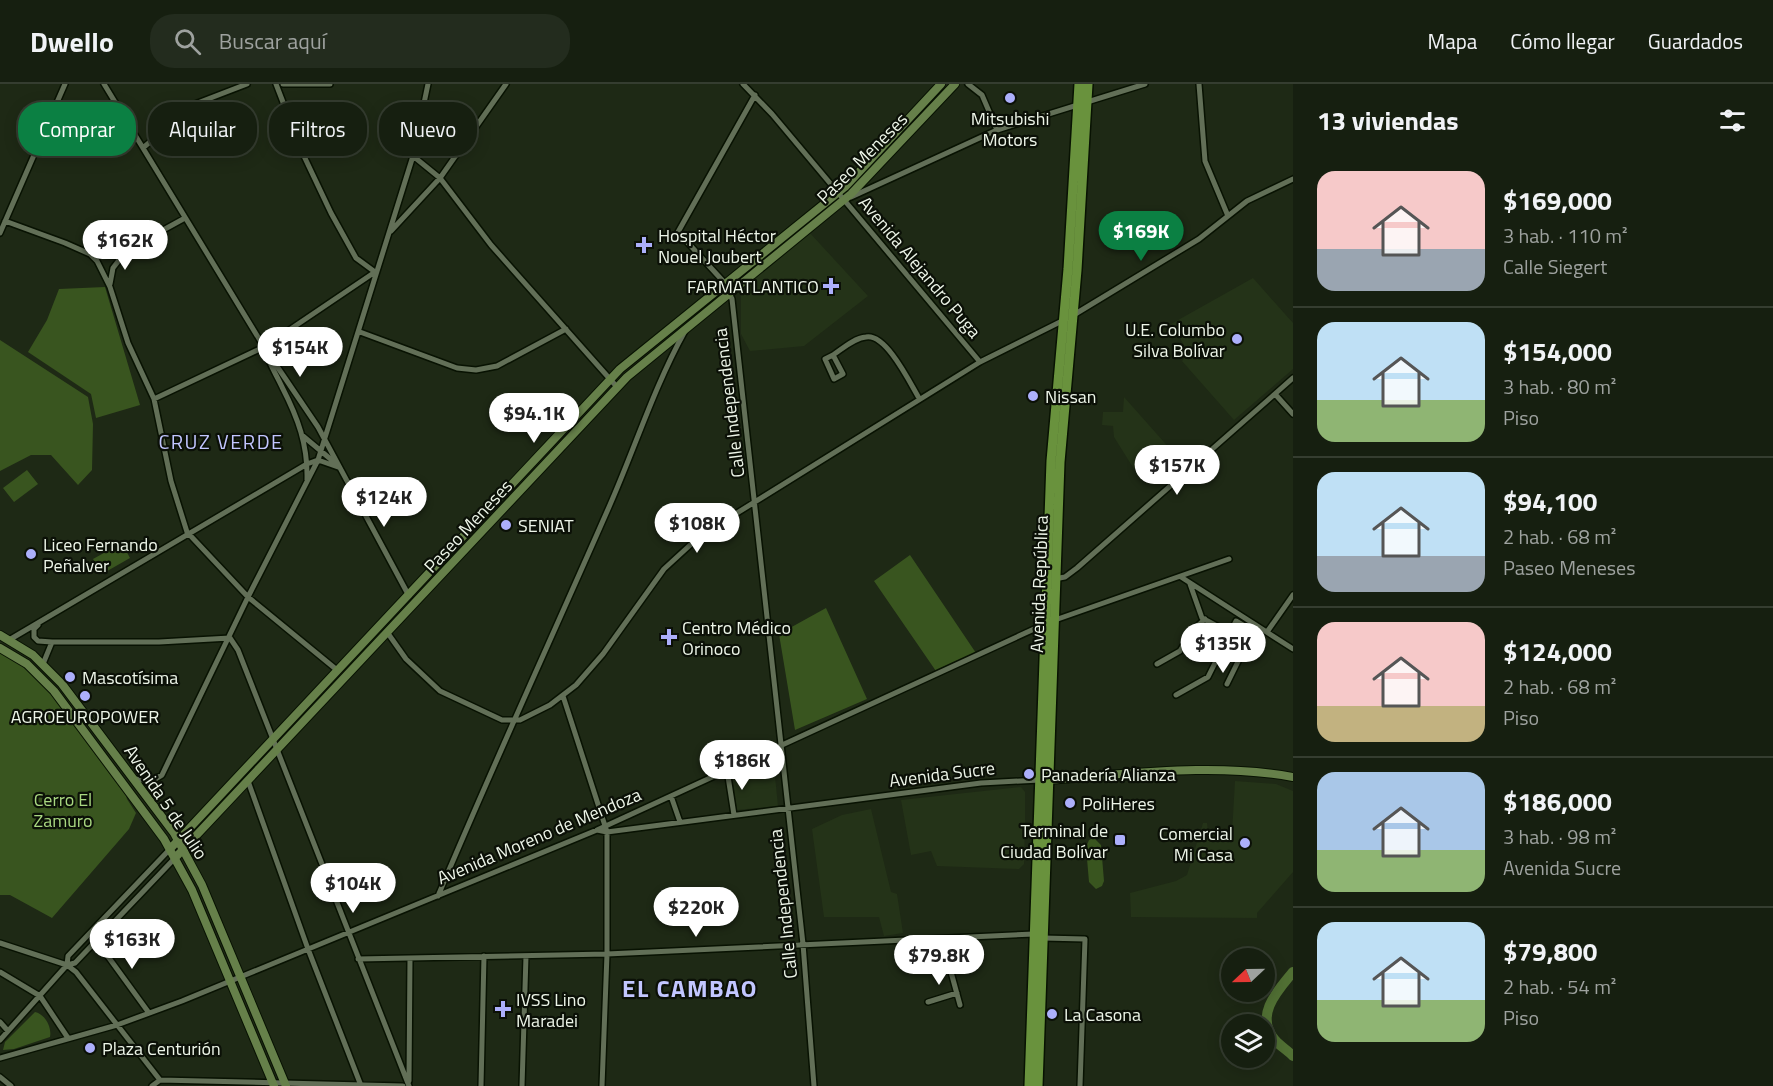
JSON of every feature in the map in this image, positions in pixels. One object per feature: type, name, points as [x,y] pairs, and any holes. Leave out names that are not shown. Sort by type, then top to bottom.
[{"type":"main road","name":"Avenida República","points":[[1051,579],[1072,316],[1082,105],[1079,84]]},
{"type":"main road","name":"Avenida República","points":[[1038,1086],[1039,936],[1051,579],[1050,461],[1082,105],[1088,84]]},
{"type":"main road","name":"Avenida República","points":[[1029,1086],[1039,936]]},
{"type":"street","points":[[0,233],[64,84]]},
{"type":"street","points":[[104,84],[264,347],[318,427],[324,442],[409,596]]},
{"type":"street","points":[[144,147],[195,104],[247,84]]},
{"type":"street","points":[[276,84],[303,154],[331,213],[357,258],[375,272]]},
{"type":"street","points":[[283,84],[330,84]]},
{"type":"street","points":[[424,102],[428,84]]},
{"type":"street","points":[[390,232],[440,178],[506,84]]},
{"type":"street","name":"Avenida Alejandro Puga","points":[[743,84],[755,95],[980,362]]},
{"type":"street","name":"Paseo Meneses","points":[[175,858],[617,387],[686,329],[837,193],[941,84]]},
{"type":"street","name":"Paseo Meneses","points":[[170,849],[611,379],[844,200],[955,84]]},
{"type":"street","points":[[968,84],[982,94],[997,130]]},
{"type":"street","points":[[844,200],[997,130],[1145,84]]},
{"type":"street","points":[[1199,84],[1205,161],[1228,216]]},
{"type":"street","points":[[728,290],[678,232],[755,95]]},
{"type":"street","points":[[135,779],[152,781],[162,776],[248,597],[318,460],[360,332],[375,272],[390,232],[413,156],[440,178],[491,245],[617,387]]},
{"type":"street","points":[[387,632],[406,659],[440,691],[488,716],[512,721],[531,714],[563,696],[603,654],[664,569],[700,537],[919,398],[980,362],[1072,316],[1199,239],[1257,196],[1293,179]]},
{"type":"street","points":[[5,221],[90,254],[105,257],[129,250],[185,218]]},
{"type":"street","points":[[110,285],[113,268],[129,250]]},
{"type":"street","points":[[90,254],[97,261],[110,285],[128,343],[154,399],[171,481],[187,532],[248,597],[338,670]]},
{"type":"street","points":[[154,399],[264,347],[375,272]]},
{"type":"street","name":"Calle Independencia","points":[[728,290],[756,501],[803,944],[814,1086]]},
{"type":"street","points":[[360,332],[457,368],[476,370],[497,366],[566,329]]},
{"type":"street","points":[[438,896],[512,721],[610,505],[669,360],[686,329]]},
{"type":"street","points":[[832,355],[866,336],[874,338],[891,351],[919,398]]},
{"type":"street","points":[[264,347],[303,436],[307,482]]},
{"type":"street","points":[[1051,579],[1065,577],[1077,568],[1293,378]]},
{"type":"street","points":[[1275,394],[1293,414]]},
{"type":"street","points":[[303,436],[315,438],[318,427]]},
{"type":"street","points":[[303,436],[338,467]]},
{"type":"street","points":[[9,640],[187,532],[307,464],[318,460],[338,467]]},
{"type":"street","points":[[291,473],[303,474],[307,482]]},
{"type":"street","name":"Avenida Moreno de Mendoza","points":[[0,1058],[117,1025],[308,949],[597,830],[1050,622],[1228,559]]},
{"type":"street","points":[[1181,577],[1293,649]]},
{"type":"street","points":[[1190,583],[1205,619],[1230,633]]},
{"type":"street","points":[[1267,632],[1293,595]]},
{"type":"street","points":[[46,619],[34,629],[34,637],[38,641],[159,642],[230,638]]},
{"type":"street","points":[[1157,664],[1180,651],[1192,631],[1205,619]]},
{"type":"street","points":[[1176,695],[1208,677],[1236,621],[1253,631],[1227,684]]},
{"type":"street","name":"Avenida 5 de Julio","points":[[0,635],[43,664],[68,691],[178,840],[202,885],[286,1084]]},
{"type":"street","points":[[230,638],[238,650],[274,738],[347,933],[409,1086]]},
{"type":"street","points":[[43,664],[52,642]]},
{"type":"street","name":"Avenida 5 de Julio","points":[[0,648],[27,664],[54,691],[137,799],[170,849],[192,890],[274,1085]]},
{"type":"street","points":[[563,696],[607,832],[607,954],[602,1086]]},
{"type":"street","points":[[728,770],[734,815]]},
{"type":"street","name":"Avenida Sucre","points":[[597,830],[607,832],[788,810],[981,783],[1219,770],[1264,772],[1293,777]]},
{"type":"street","points":[[249,781],[308,949],[360,1083]]},
{"type":"street","points":[[671,796],[680,822]]},
{"type":"street","points":[[0,1040],[67,965],[68,956],[170,849]]},
{"type":"street","points":[[67,965],[75,963],[175,858]]},
{"type":"street","points":[[358,959],[607,954],[803,944],[1039,936],[1085,939],[1080,1086]]},
{"type":"street","points":[[942,939],[960,1005]]},
{"type":"street","points":[[96,940],[149,1013]]},
{"type":"street","points":[[0,943],[67,965],[76,972],[160,1080]]},
{"type":"street","points":[[522,1086],[526,956]]},
{"type":"street","points":[[481,1086],[484,957]]},
{"type":"street","points":[[409,1086],[410,958]]},
{"type":"street","points":[[0,972],[40,996],[68,1038]]},
{"type":"street","points":[[928,1002],[957,993]]},
{"type":"street","points":[[0,1022],[8,1031]]},
{"type":"street","points":[[0,1078],[8,1086]]},
{"type":"street","points":[[152,1086],[160,1080],[274,1085],[360,1083],[403,1086]]},
{"type":"shaded area","points":[[809,232],[868,296],[804,346],[750,351],[741,334],[741,289]]},
{"type":"shaded area","name":"U.E. Columbo Silva Bolívar","points":[[1253,278],[1293,323],[1293,369],[1234,420],[1182,361],[1189,353],[1171,324]]},
{"type":"shaded area","points":[[1124,397],[1179,459],[1190,458],[1193,462],[1171,482],[1150,456],[1134,469],[1114,437],[1113,426],[1102,425],[1103,412],[1123,412]]},
{"type":"shaded area","points":[[773,756],[778,806],[737,810],[732,773]]},
{"type":"shaded area","name":"Comercial Mi Casa","points":[[1235,781],[1276,784],[1293,791],[1293,872],[1257,913],[1257,918],[1131,917],[1130,893],[1176,881],[1187,875],[1203,823],[1207,823],[1208,832],[1232,833]]},
{"type":"shaded area","points":[[1021,787],[1025,792],[1025,824],[1024,864],[1019,869],[937,866],[931,851],[911,855],[901,800]]},
{"type":"shaded area","points":[[871,809],[891,892],[897,894],[903,933],[884,936],[879,917],[824,917],[812,829],[842,815]]},
{"type":"green space","points":[[105,287],[140,405],[96,418],[91,394],[28,352],[47,320],[59,289]]},
{"type":"green space","points":[[0,340],[88,397],[93,424],[92,470],[78,485],[51,455],[31,455],[0,471]]},
{"type":"green space","points":[[27,470],[38,484],[14,502],[3,488]]},
{"type":"green space","points":[[122,543],[130,558],[102,574],[93,559]]},
{"type":"green space","points":[[910,555],[978,656],[938,674],[874,581]]},
{"type":"green space","points":[[826,608],[867,699],[795,730],[779,634]]},
{"type":"green space","name":"Cerro El Zamuro","points":[[0,649],[36,678],[66,711],[122,782],[127,799],[136,813],[129,829],[52,918],[10,895],[0,895]]},
{"type":"green space","points":[[1094,838],[1101,845],[1104,881],[1102,886],[1096,889],[1089,882],[1086,847],[1089,840]]},
{"type":"green space","points":[[35,1012],[47,1021],[50,1037],[14,1049],[3,1050],[5,1042]]},
{"type":"waterway","points":[[1293,972],[1280,987],[1267,1013],[1269,1031],[1275,1040],[1293,1056]]},
{"type":"place","name":"Mitsubishi Motors","points":[[1010,98]]},
{"type":"place","name":"Hospital Héctor Nouel Joubert","points":[[644,245]]},
{"type":"place","name":"FARMATLANTICO","points":[[831,286]]},
{"type":"place","name":"U.E. Columbo Silva Bolívar","points":[[1237,339]]},
{"type":"place","name":"Nissan","points":[[1033,396]]},
{"type":"place","name":"SENIAT","points":[[506,525]]},
{"type":"place","name":"Liceo Fernando Peñalver","points":[[31,554]]},
{"type":"place","name":"Centro Médico Orinoco","points":[[669,637]]},
{"type":"place","name":"Mascotísima","points":[[70,677]]},
{"type":"place","name":"AGROEUROPOWER","points":[[85,696]]},
{"type":"place","name":"Panadería Alianza","points":[[1029,774]]},
{"type":"place","name":"PoliHeres","points":[[1070,803]]},
{"type":"place","name":"Terminal de Ciudad Bolívar","points":[[1120,840]]},
{"type":"place","name":"Comercial Mi Casa","points":[[1245,843]]},
{"type":"place","name":"IVSS Lino Maradei","points":[[503,1009]]},
{"type":"place","name":"La Casona","points":[[1052,1014]]},
{"type":"place","name":"Plaza Centurión","points":[[90,1048]]},
{"type":"district","name":"CRUZ VERDE","points":[[221,441]]},
{"type":"district","name":"EL CAMBAO","points":[[690,988]]}]
